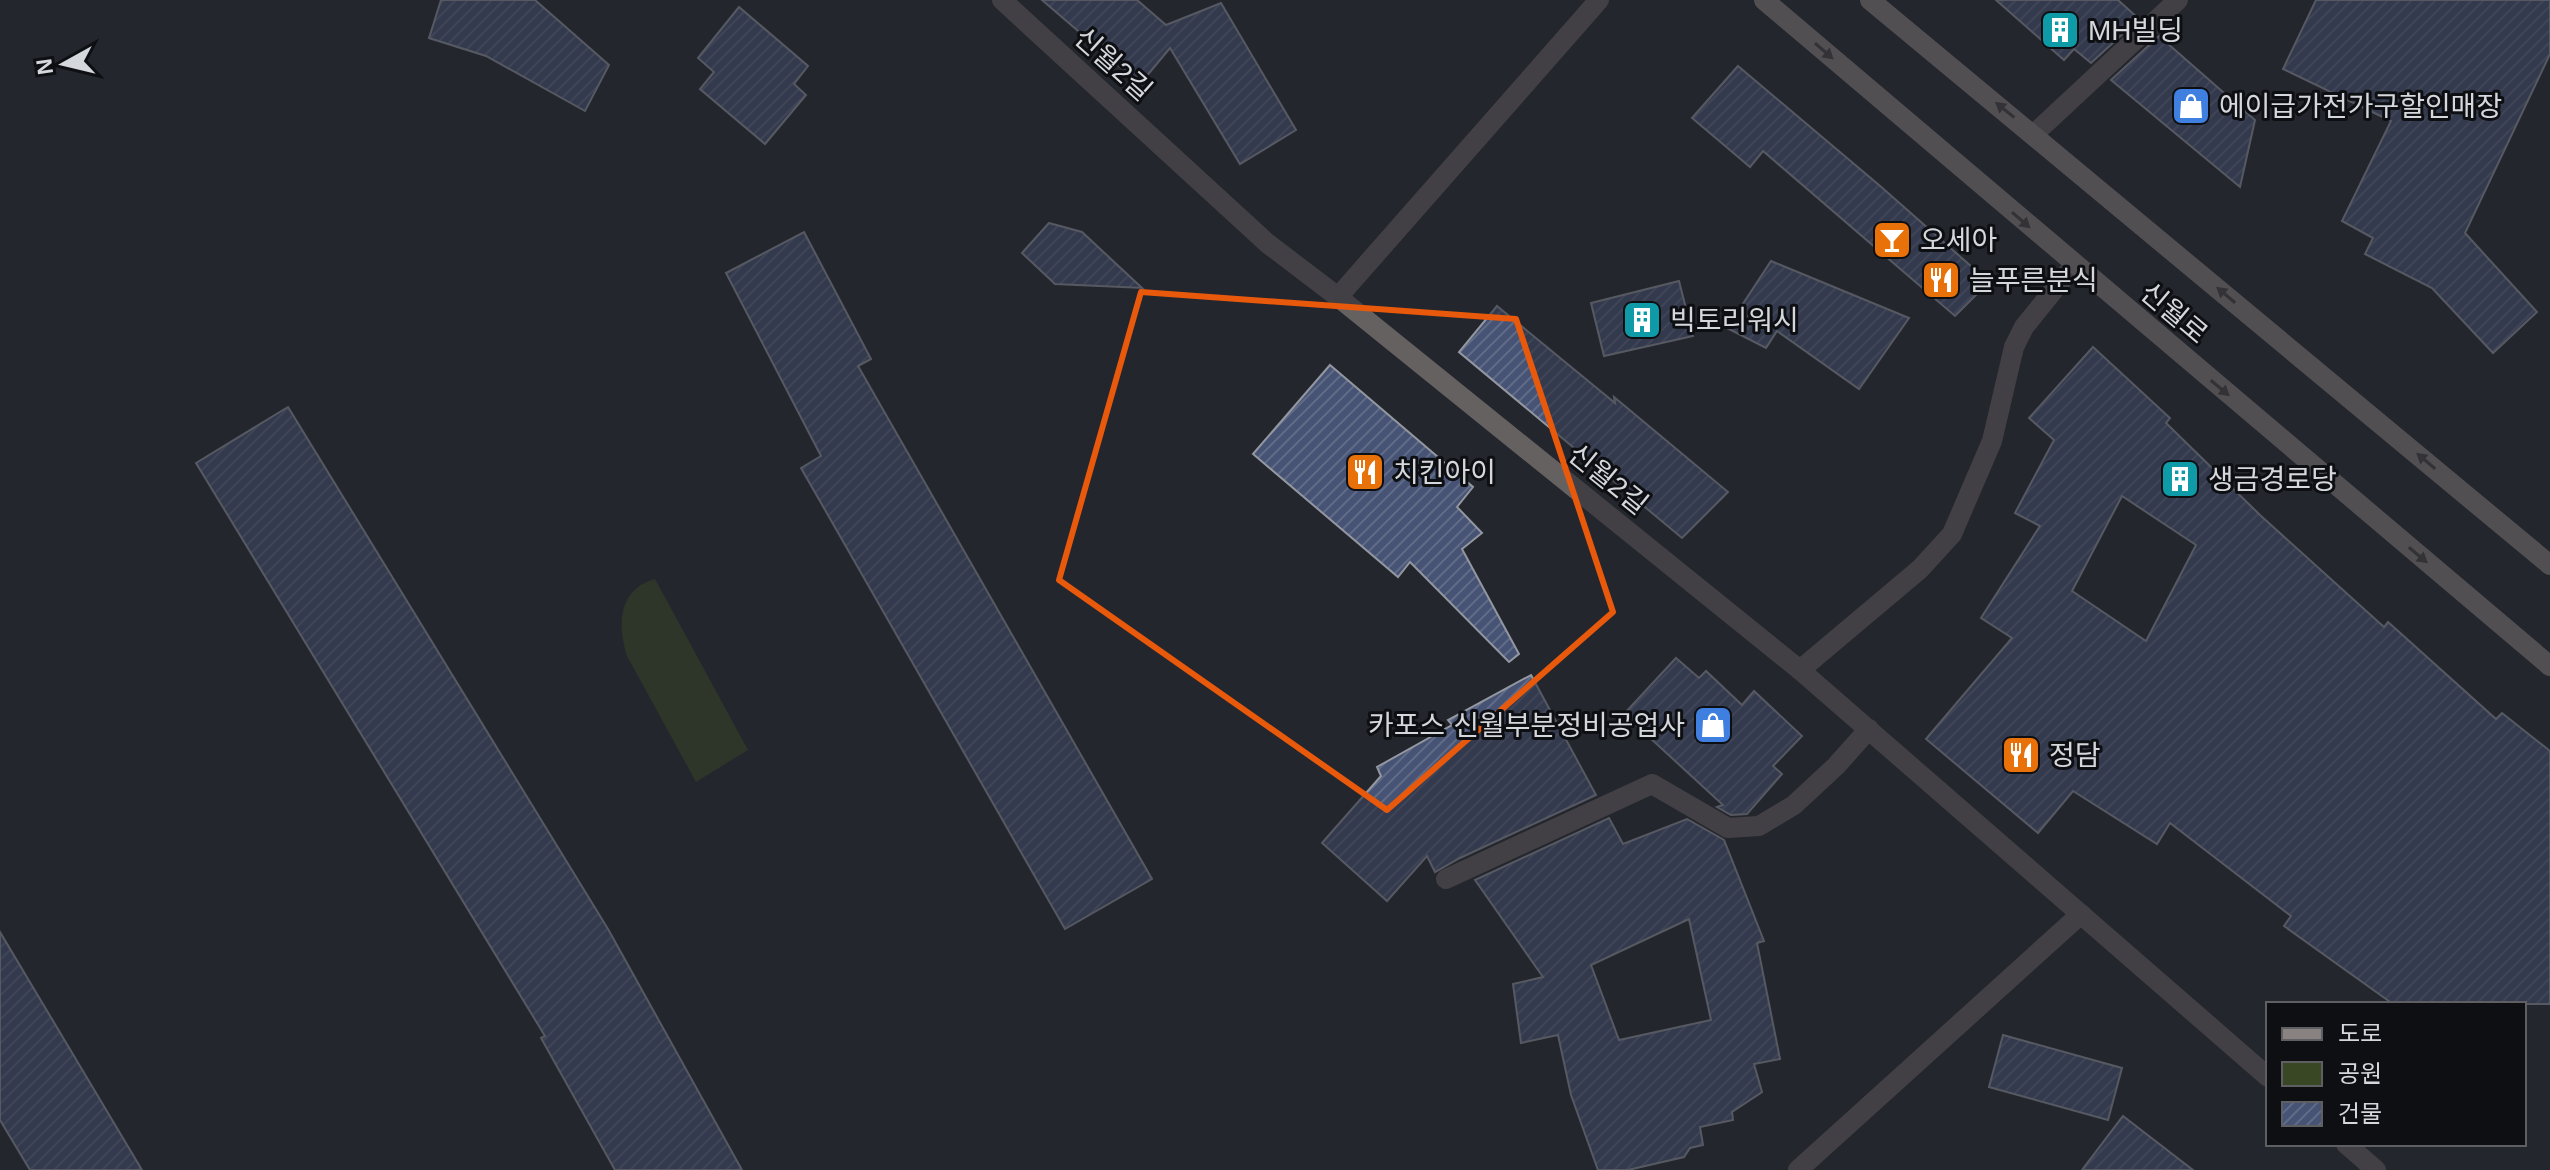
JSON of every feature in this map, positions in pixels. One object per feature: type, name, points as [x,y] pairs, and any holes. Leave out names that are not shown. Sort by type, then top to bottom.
[{"type":"street","name":"신월2길","points":[[1002,0],[1267,243],[1800,670],[2266,1075]]},
{"type":"street","points":[[1338,297],[1599,0]]},
{"type":"street","name":"신월로","points":[[1764,0],[2550,666]]},
{"type":"street","name":"신월로","points":[[1870,0],[2550,565]]},
{"type":"street","points":[[2034,134],[2178,0]]},
{"type":"street","points":[[1800,670],[1920,569],[1952,534],[1992,441],[2014,347],[2024,327],[2074,265]]},
{"type":"street","points":[[1446,879],[1652,784],[1728,828],[1759,826],[1794,805],[1836,766],[1869,729]]},
{"type":"street","points":[[1798,1170],[2081,914]]},
{"type":"street","points":[[2348,1146],[2376,1170]]},
{"type":"highlighted area","points":[[1141,292],[1516,319],[1613,612],[1387,810],[1059,580]]},
{"type":"green space","points":[[655,579],[748,750],[696,782],[627,656],[624,644],[622,621],[627,600],[643,584]]},
{"type":"building","points":[[441,0],[535,0],[609,65],[585,111],[486,56],[429,38]]},
{"type":"building","points":[[1042,0],[1137,0],[1166,25],[1221,3],[1296,130],[1240,164],[1170,48],[1140,84]]},
{"type":"building","name":"MH빌딩","points":[[1996,0],[2118,0],[2139,19],[2091,63],[2074,49],[2064,60]]},
{"type":"building","points":[[2316,0],[2550,0],[2550,54],[2465,233],[2537,312],[2493,353],[2432,288],[2365,254],[2373,238],[2342,221],[2391,121],[2283,69]]},
{"type":"building","points":[[739,7],[808,66],[794,84],[806,95],[765,144],[700,89],[714,72],[698,58]]},
{"type":"building","name":"에이급가전가구할인매장","points":[[2159,36],[2255,120],[2240,187],[2111,80]]},
{"type":"building","points":[[1738,66],[1989,282],[1955,316],[1763,151],[1750,167],[1692,118]]},
{"type":"building","points":[[1049,223],[1082,232],[1142,288],[1055,284],[1022,253]]},
{"type":"building","points":[[804,232],[871,359],[858,366],[1152,879],[1065,929],[801,468],[821,456],[726,273]]},
{"type":"building","points":[[1771,261],[1909,318],[1859,389],[1777,331],[1766,348],[1727,328]]},
{"type":"building","name":"빅토리워시","points":[[1679,281],[1693,336],[1604,356],[1591,303]]},
{"type":"building","points":[[1497,306],[1615,403],[1614,397],[1728,492],[1682,538],[1459,352]]},
{"type":"building","points":[[2093,347],[2170,418],[2166,423],[2260,515],[2384,627],[2388,622],[2496,719],[2502,713],[2550,751],[2550,1004],[2390,1002],[2284,926],[2291,916],[2170,823],[2157,844],[2073,791],[2038,833],[1926,739],[2012,638],[1981,618],[2040,526],[2015,513],[2054,440],[2029,418]],"holes":[[[2122,496],[2196,545],[2146,641],[2072,591]]]},
{"type":"building","points":[[1330,365],[1473,487],[1457,507],[1482,533],[1462,549],[1519,654],[1509,662],[1410,562],[1398,577],[1253,454]]},
{"type":"building","points":[[288,407],[608,929],[742,1170],[615,1170],[541,1038],[545,1036],[196,463]]},
{"type":"building","name":"카포스 신월부분정비공업사","points":[[1676,658],[1699,678],[1706,671],[1742,705],[1754,691],[1802,736],[1773,766],[1782,774],[1747,814],[1731,815],[1717,807],[1723,805],[1624,714]]},
{"type":"building","points":[[1531,675],[1596,795],[1435,872],[1427,856],[1387,901],[1322,843],[1381,776],[1377,767],[1452,725],[1448,720]]},
{"type":"building","points":[[1609,818],[1623,844],[1687,819],[1724,840],[1764,941],[1757,943],[1780,1059],[1754,1064],[1762,1092],[1732,1112],[1733,1120],[1700,1127],[1703,1145],[1690,1148],[1684,1157],[1628,1170],[1598,1170],[1571,1095],[1558,1035],[1521,1043],[1513,984],[1543,977],[1475,880]],"holes":[[[1689,919],[1711,1020],[1619,1040],[1591,965]]]},
{"type":"building","points":[[0,932],[142,1170],[30,1170],[0,1120]]},
{"type":"building","points":[[2003,1035],[2122,1068],[2108,1120],[1989,1087]]},
{"type":"building","points":[[2123,1116],[2193,1170],[2082,1170]]},
{"type":"place","name":"MH빌딩","points":[[2060,30]]},
{"type":"place","name":"에이급가전가구할인매장","points":[[2191,106]]},
{"type":"place","name":"오세아","points":[[1892,240]]},
{"type":"place","name":"늘푸른분식","points":[[1941,280]]},
{"type":"place","name":"빅토리워시","points":[[1642,320]]},
{"type":"place","name":"치킨아이","points":[[1365,472]]},
{"type":"place","name":"생금경로당","points":[[2180,479]]},
{"type":"place","name":"카포스 신월부분정비공업사","points":[[1713,725]]},
{"type":"place","name":"정담","points":[[2021,755]]}]
